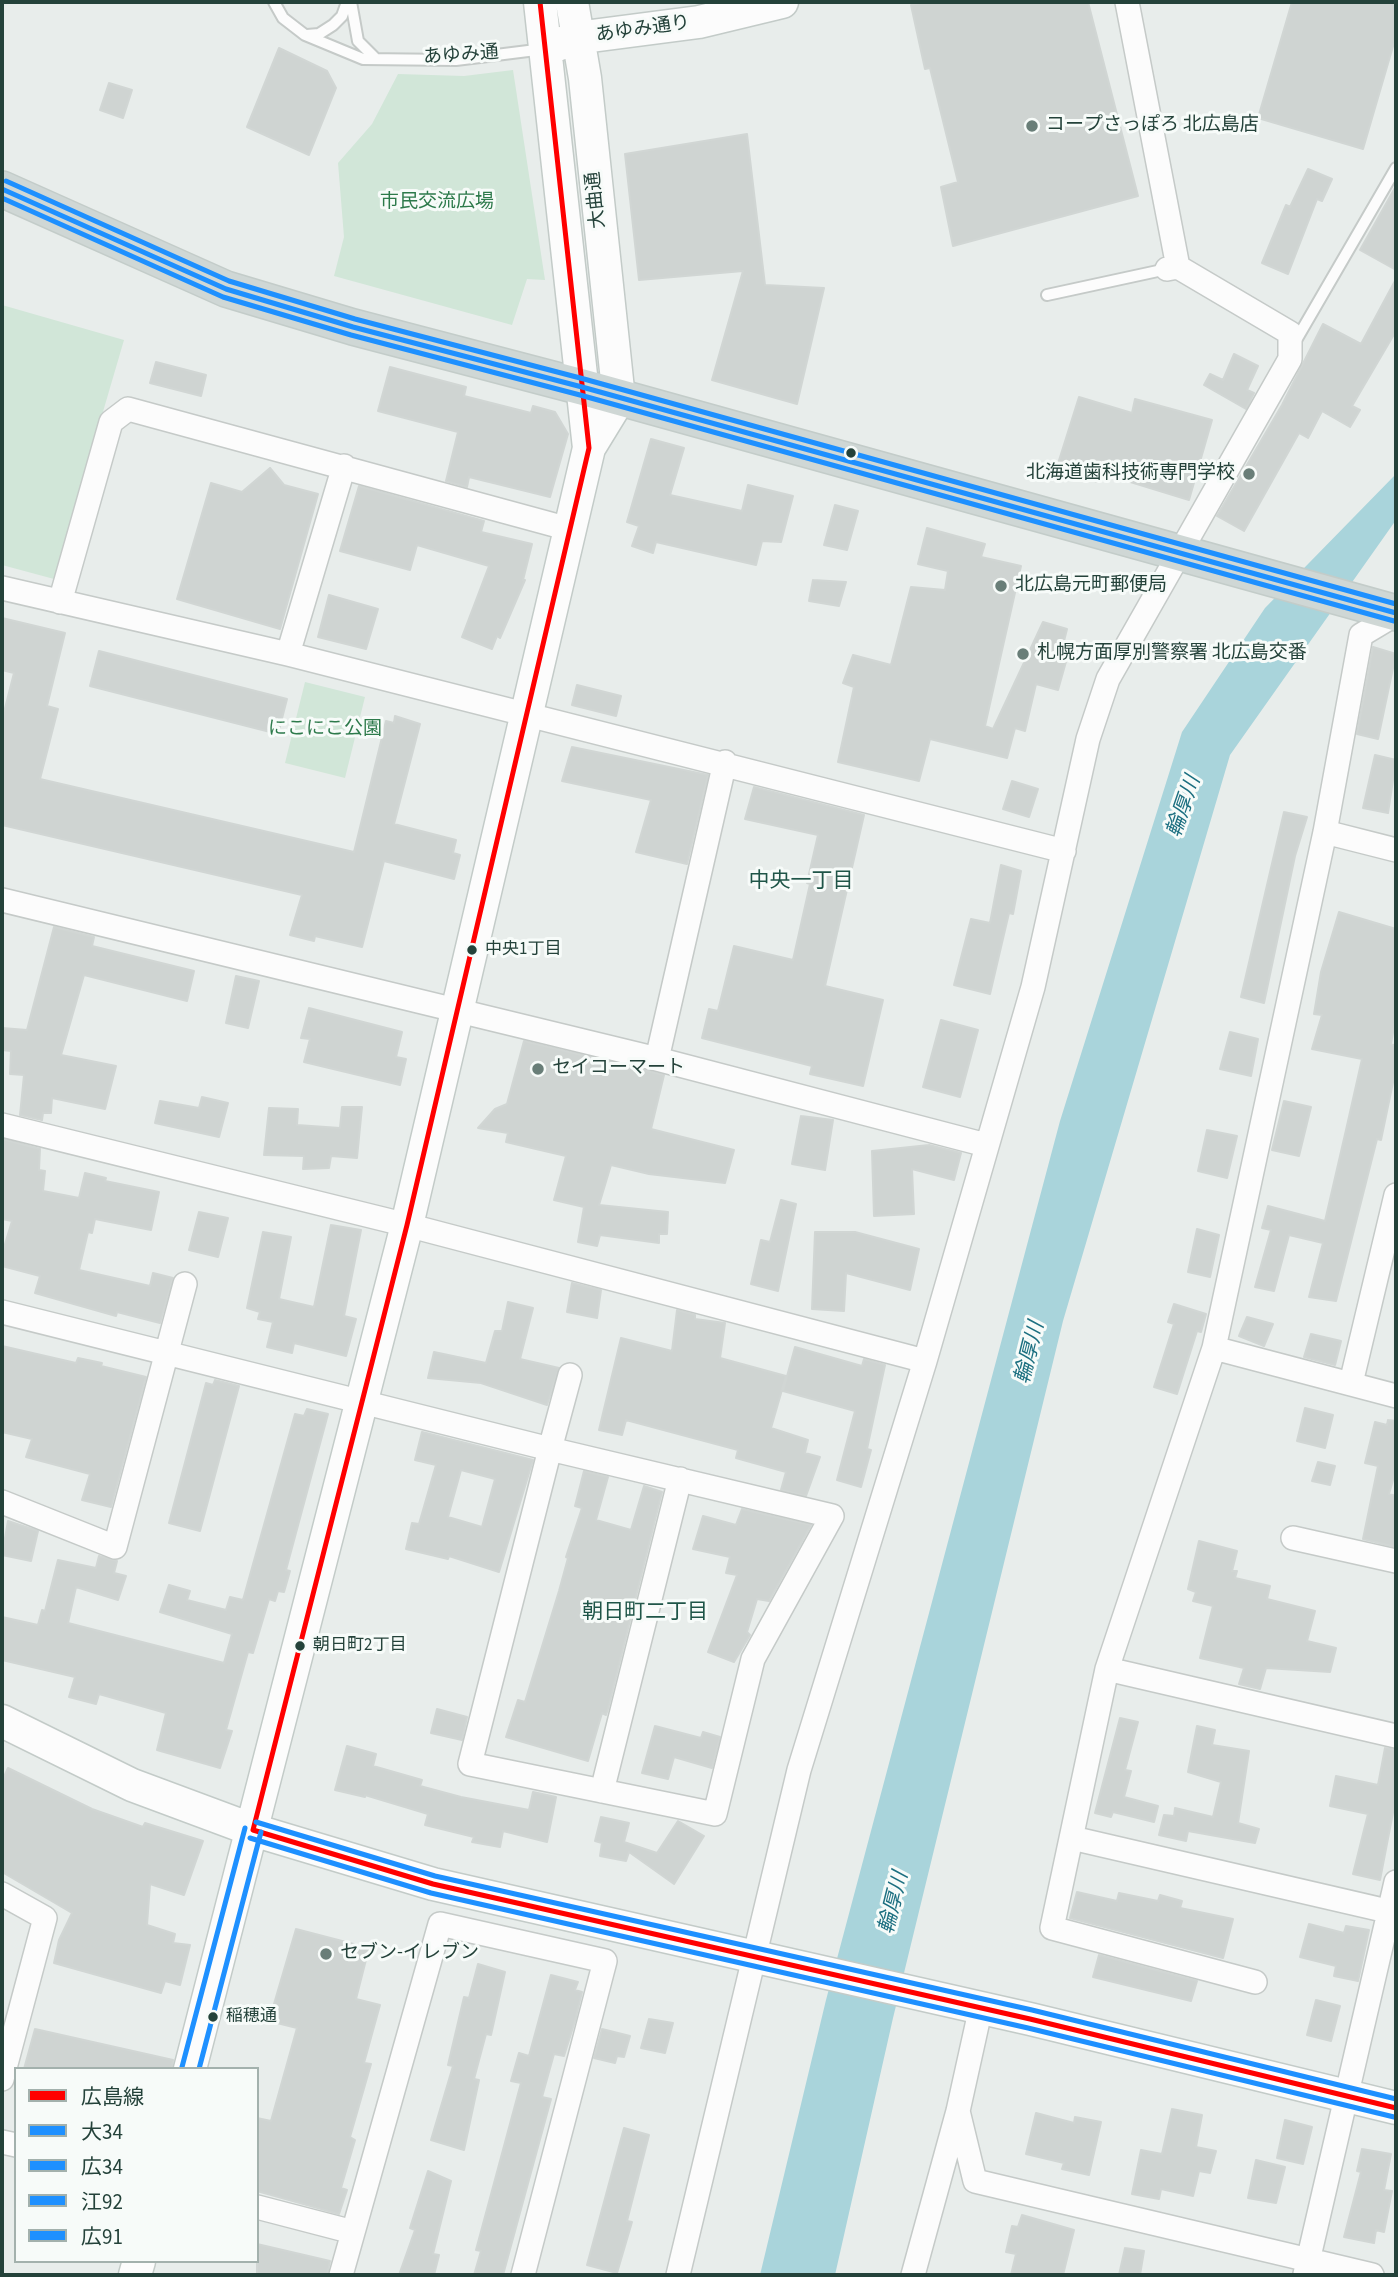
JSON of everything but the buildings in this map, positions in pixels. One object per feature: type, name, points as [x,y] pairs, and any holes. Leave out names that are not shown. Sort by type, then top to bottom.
[{"type":"main road","points":[[2,189],[226,289],[353,327],[582,387],[1391,612]]},
{"type":"street","name":"大曲通","points":[[540,2],[589,448]]},
{"type":"street","name":"大曲通","points":[[572,2],[576,38],[585,78],[619,399]]},
{"type":"street","name":"あゆみ通り","points":[[545,49],[576,38],[699,22],[782,2]]},
{"type":"street","points":[[678,2275],[799,1770],[925,1361],[1032,987],[1088,739],[1108,679],[1290,359],[1290,333],[1173,268],[1127,2]]},
{"type":"street","points":[[191,2067],[407,1225],[589,448],[619,399]]},
{"type":"street","points":[[60,602],[111,422],[128,408],[569,529]]},
{"type":"street","points":[[288,654],[344,466]]},
{"type":"street","points":[[2,588],[288,654],[525,716],[725,762],[1064,851]]},
{"type":"street","points":[[1255,1982],[1052,1928],[1107,1670],[1213,1348],[1325,832],[1361,635],[1391,612]]},
{"type":"street","points":[[657,1059],[725,762]]},
{"type":"street","points":[[1325,832],[1396,850]]},
{"type":"street","points":[[2,900],[456,1013],[657,1059],[986,1145]]},
{"type":"street","points":[[2,1125],[407,1225],[925,1361]]},
{"type":"street","points":[[1351,1383],[1396,1195]]},
{"type":"street","points":[[2,1502],[115,1547],[185,1284]]},
{"type":"street","points":[[2,1311],[363,1403],[550,1449],[832,1516],[753,1659],[715,1814],[470,1764],[550,1449],[570,1375]]},
{"type":"street","points":[[1213,1348],[1396,1396]]},
{"type":"street","points":[[601,1791],[680,1479]]},
{"type":"street","points":[[1293,1538],[1396,1561]]},
{"type":"street","points":[[1107,1670],[1396,1736]]},
{"type":"street","points":[[2,1721],[132,1785],[253,1830],[433,1884],[975,2006],[1396,2108]]},
{"type":"street","points":[[1072,1838],[1393,1912]]},
{"type":"street","points":[[1306,2268],[1393,1912],[1396,1882]]},
{"type":"street","points":[[2,1894],[45,1918],[2,2079]]},
{"type":"street","points":[[341,2275],[440,1924],[605,1961],[523,2275]]},
{"type":"street","points":[[926,2275],[916,2264],[958,2111],[975,2006]]},
{"type":"street","points":[[958,2111],[975,2181],[1306,2268],[1372,2275]]},
{"type":"street","points":[[259,2208],[353,2232]]},
{"type":"lane","name":"あゆみ通","points":[[274,2],[283,18],[305,35],[363,60],[456,60],[545,49]]},
{"type":"lane","points":[[305,35],[319,34],[333,25],[342,16],[349,2]]},
{"type":"lane","points":[[349,2],[358,41],[376,58]]},
{"type":"lane","points":[[1290,350],[1396,168]]},
{"type":"lane","points":[[1047,295],[1173,268]]},
{"type":"green space","name":"市民交流広場","points":[[513,70],[545,280],[527,279],[512,325],[334,276],[344,237],[338,163],[372,124],[398,74],[464,76]]},
{"type":"green space","points":[[2,305],[124,340],[54,579],[2,565]]},
{"type":"green space","name":"にこにこ公園","points":[[305,682],[365,697],[345,778],[285,763]]},
{"type":"water","name":"輪厚川","points":[[1396,474],[1396,520],[1230,755],[1063,1321],[893,2018],[835,2275],[760,2275],[826,2000],[1060,1121],[1182,732],[1265,608]]},
{"type":"transit line","name":"広島線","points":[[253,1830],[407,1225],[589,448],[540,2]]},
{"type":"transit line","name":"広91","points":[[6,181],[229,281],[355,319],[584,379],[1396,604]]},
{"type":"transit line","name":"江92","points":[[2,189],[226,289],[353,327],[582,387],[1396,613]]},
{"type":"transit line","name":"大34","points":[[2,198],[223,297],[351,335],[580,395],[1394,621]]},
{"type":"transit line","name":"広34","points":[[256,1822],[435,1876],[1032,2010],[1396,2099]]},
{"type":"transit line","name":"広34","points":[[182,2067],[245,1828]]},
{"type":"transit line","name":"広島線","points":[[253,1830],[433,1884],[1030,2019],[1396,2108]]},
{"type":"transit line","name":"大34","points":[[200,2067],[261,1832]]},
{"type":"transit line","name":"大34","points":[[250,1838],[431,1893],[1028,2028],[1394,2117]]},
{"type":"place","name":"コープさっぽろ 北広島店","points":[[1032,126]]},
{"type":"place","name":"北海道歯科技術専門学校","points":[[1249,474]]},
{"type":"place","name":"北広島元町郵便局","points":[[1001,586]]},
{"type":"place","name":"札幌方面厚別警察署 北広島交番","points":[[1023,654]]},
{"type":"place","name":"中央1丁目","points":[[472,950]]},
{"type":"place","name":"セイコーマート","points":[[538,1069]]},
{"type":"place","name":"朝日町2丁目","points":[[300,1646]]},
{"type":"place","name":"セブン-イレブン","points":[[326,1954]]},
{"type":"place","name":"稲穂通","points":[[213,2017]]},
{"type":"district","name":"中央一丁目","points":[[801,882]]},
{"type":"district","name":"朝日町二丁目","points":[[645,1613]]}]
